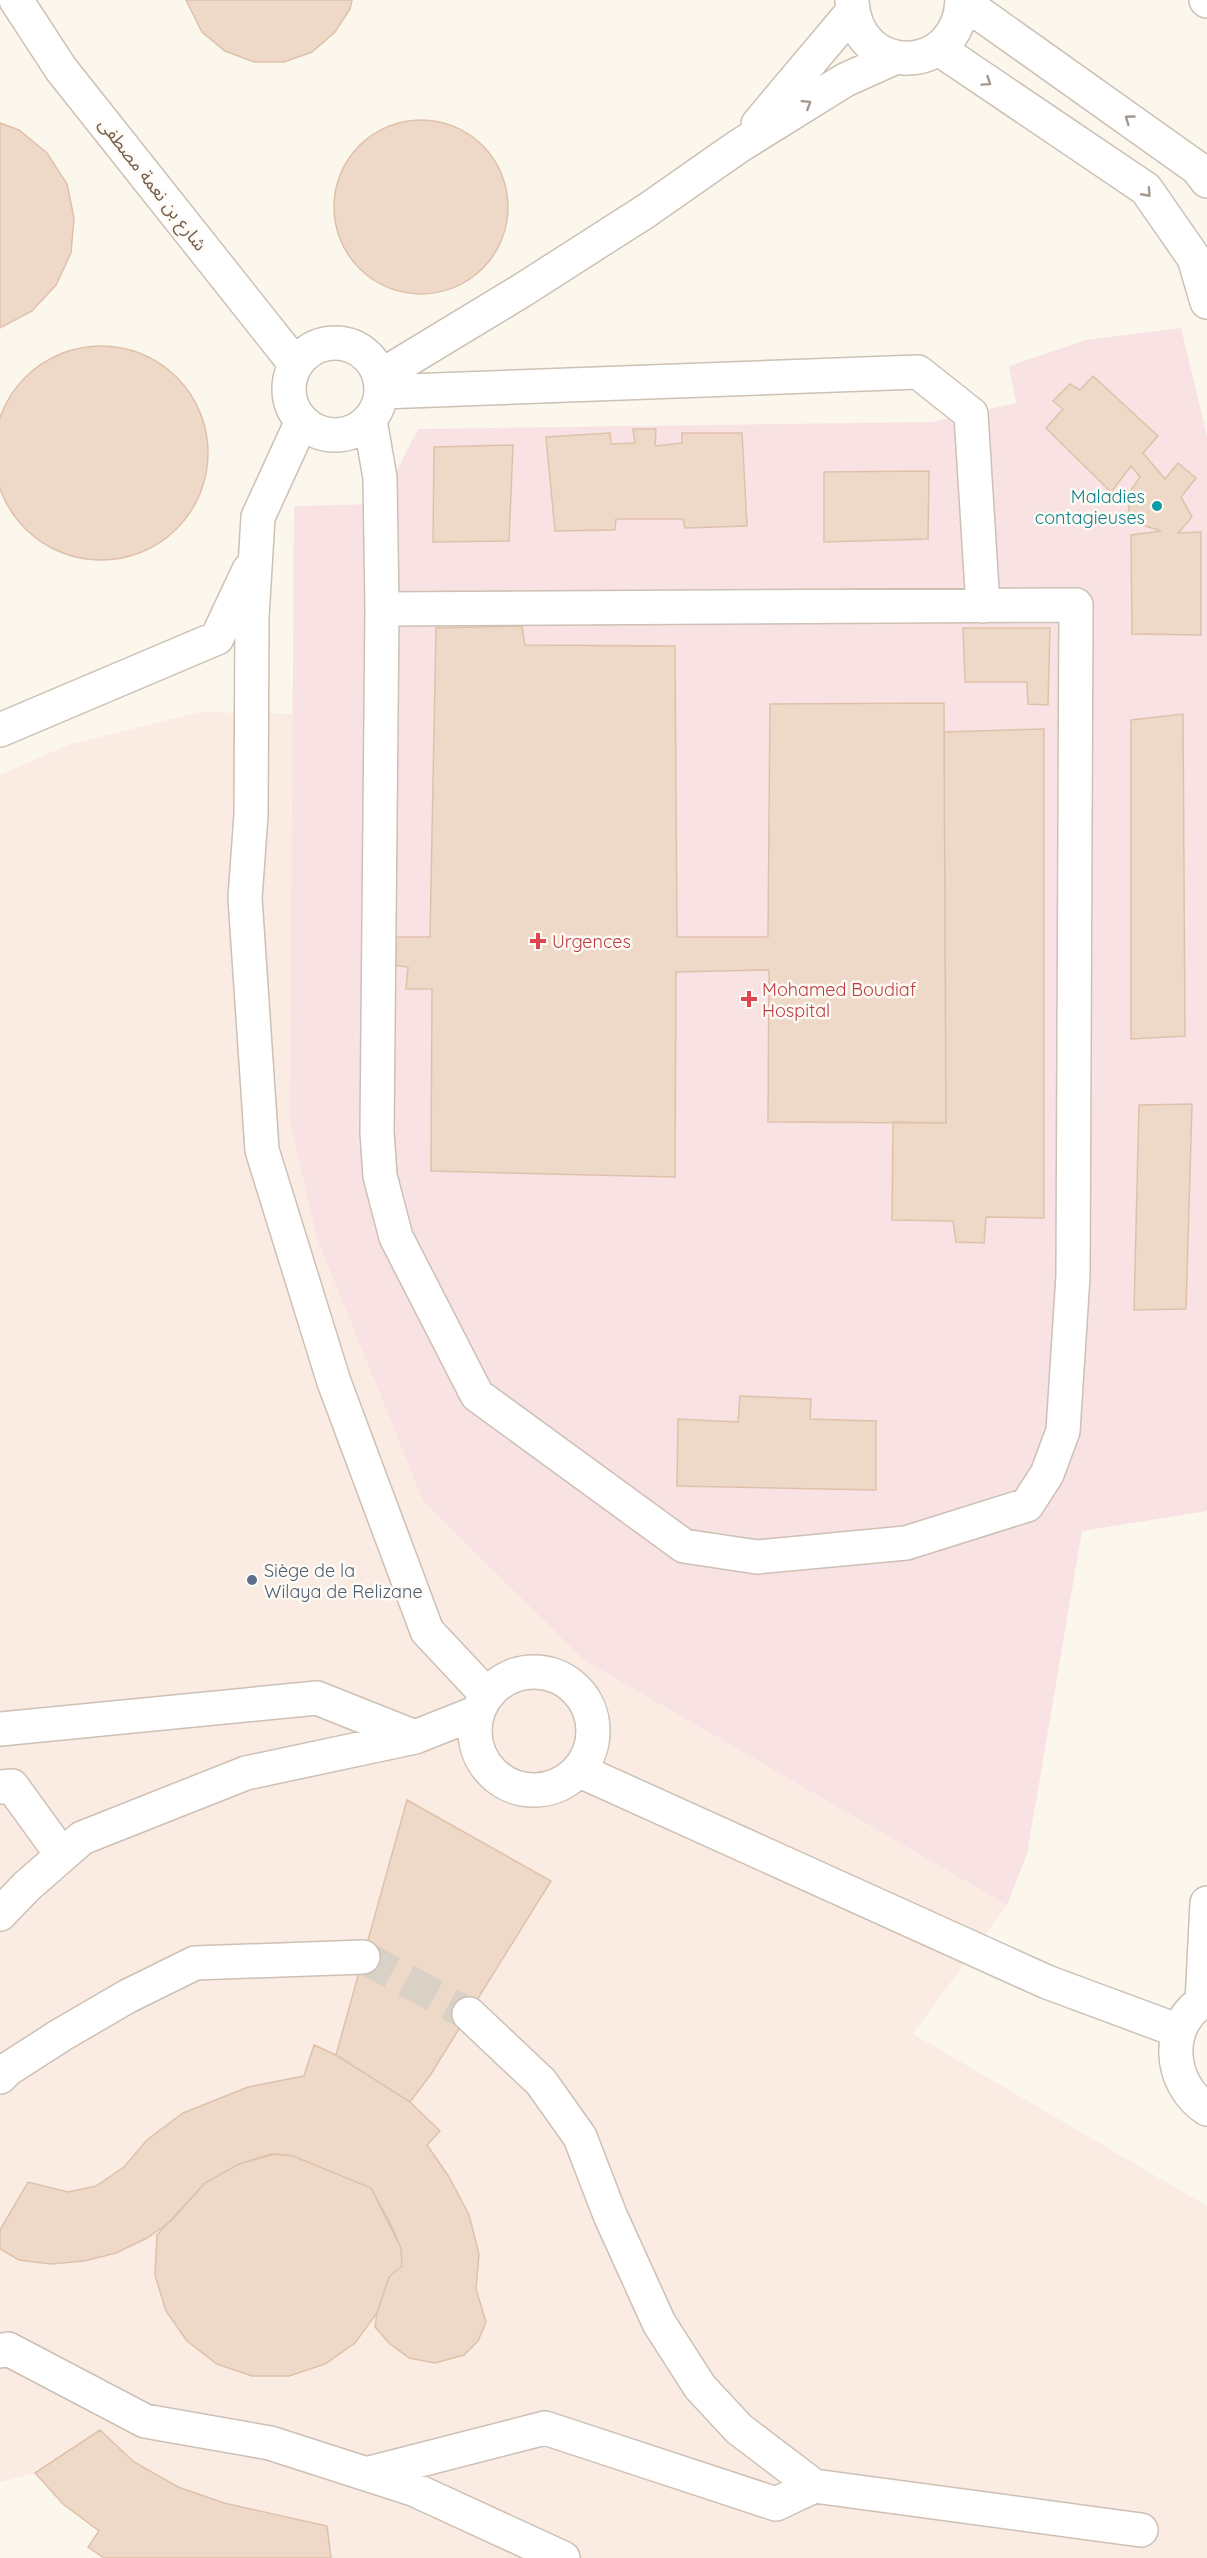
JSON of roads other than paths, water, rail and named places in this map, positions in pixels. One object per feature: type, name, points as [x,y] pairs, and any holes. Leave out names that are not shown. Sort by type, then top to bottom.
[{"type":"street","name":"شارع بن نعمة مصطفى","points":[[16,0],[61,69],[296,365]]},
{"type":"street","points":[[852,5],[860,32],[872,46],[887,56],[923,57],[939,49],[952,36],[960,20],[962,1],[1197,168],[1207,181]]},
{"type":"street","points":[[739,146],[852,5]]},
{"type":"street","points":[[939,49],[1146,189],[1194,258],[1207,302]]},
{"type":"street","points":[[382,609],[1076,605],[1073,1276],[1063,1431],[1047,1474],[1026,1505],[906,1543],[757,1557],[684,1546],[477,1395],[396,1237],[380,1176],[377,1132],[382,609],[377,396],[373,363],[363,352],[349,345],[334,343],[319,346],[306,353],[296,365],[290,379],[289,394],[293,409],[302,421],[314,430],[328,435],[343,435],[358,430],[377,396],[521,291],[646,211],[739,146],[845,80],[896,57]]},
{"type":"street","points":[[377,396],[918,372],[971,414],[983,606]]},
{"type":"street","points":[[302,421],[258,517],[252,617],[251,815],[245,898],[262,1150],[334,1382],[427,1631],[483,1704]]},
{"type":"street","points":[[0,730],[217,638],[256,555]]},
{"type":"street","points":[[0,1914],[27,1886],[82,1838],[246,1773],[415,1737],[483,1704],[501,1682],[517,1674],[536,1671],[555,1675],[571,1684],[584,1698],[592,1716],[593,1734],[589,1753],[578,1770],[563,1783],[544,1789],[524,1789],[505,1782],[489,1769],[479,1752],[476,1732],[483,1704]]},
{"type":"street","points":[[0,1729],[317,1698],[415,1737]]},
{"type":"street","points":[[578,1770],[1047,1982],[1179,2031]]},
{"type":"street","points":[[4,1779],[62,1855]]},
{"type":"street","points":[[1207,1903],[1204,2001],[1188,2015],[1179,2031],[1175,2050],[1177,2070],[1184,2088],[1207,2109]]},
{"type":"street","points":[[0,2077],[8,2069],[61,2035],[128,1996],[195,1963],[363,1957]]},
{"type":"street","points":[[469,2014],[541,2082],[580,2137],[610,2215],[659,2323],[700,2386],[739,2429],[814,2486],[1141,2530]]},
{"type":"street","points":[[0,2351],[8,2349],[145,2421],[270,2443],[413,2489],[562,2558]]},
{"type":"street","points":[[366,2474],[545,2428],[776,2504],[814,2486]]},
{"type":"tunnel","points":[[363,1957],[469,2014]]},
{"type":"place","name":"Maladies contagieuses","points":[[1157,506]]},
{"type":"place","name":"Urgences","points":[[538,941]]},
{"type":"place","name":"Mohamed Boudiaf Hospital","points":[[749,999]]},
{"type":"place","name":"Siège de la Wilaya de Relizane","points":[[252,1580]]}]
